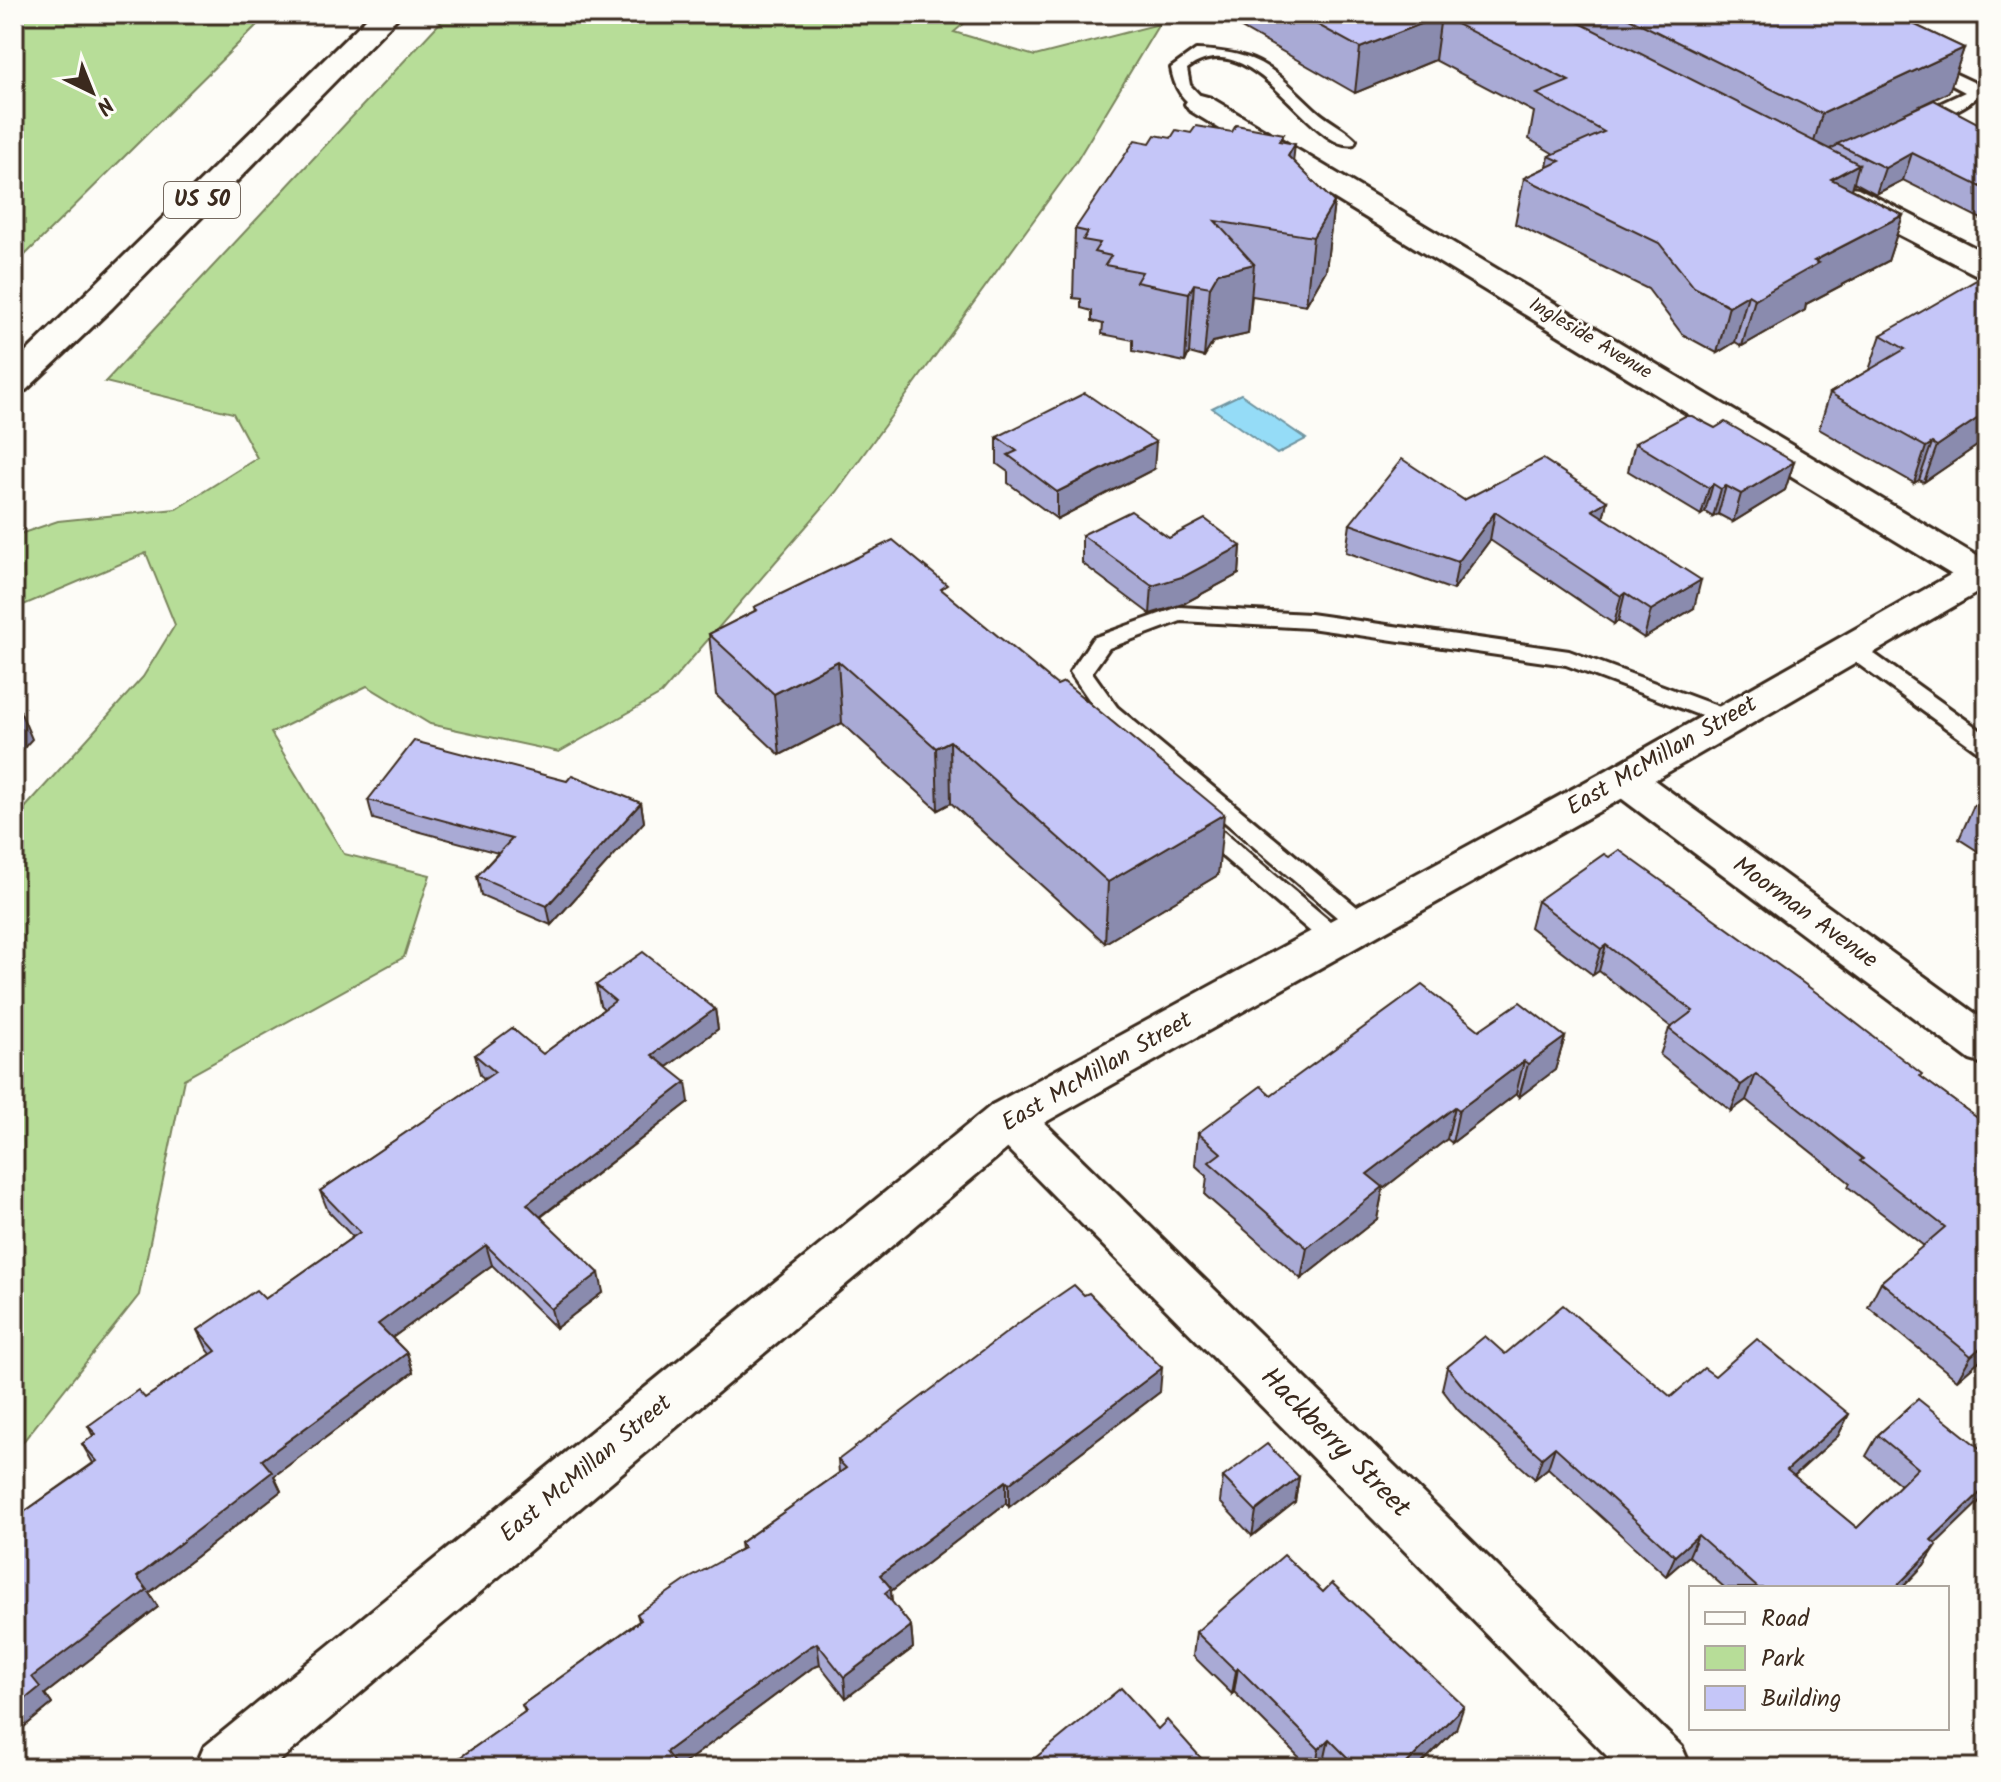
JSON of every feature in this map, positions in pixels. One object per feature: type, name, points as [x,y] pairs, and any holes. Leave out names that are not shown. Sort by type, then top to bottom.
[{"type":"main road","name":"US 50","points":[[14,383],[387,14]]},
{"type":"main road","name":"Ingleside Avenue","points":[[1200,104],[1984,573]]},
{"type":"main road","points":[[1817,179],[1987,267]]},
{"type":"main road","name":"East McMillan Street","points":[[225,1768],[1009,1119],[1624,779],[1984,573]]},
{"type":"main road","name":"Moorman Avenue","points":[[1624,779],[1987,1047]]},
{"type":"main road","name":"Hackberry Street","points":[[1009,1119],[1661,1768]]},
{"type":"lane","points":[[1200,104],[1182,86],[1179,68],[1196,55],[1233,58],[1264,69],[1282,81],[1324,125],[1348,140]]},
{"type":"lane","points":[[1901,128],[1968,98],[1974,92],[1969,86],[1903,55]]},
{"type":"lane","points":[[1347,930],[1109,712],[1081,672],[1101,643],[1179,614],[1310,621],[1569,658],[1728,718]]},
{"type":"lane","points":[[1851,648],[1987,746]]},
{"type":"lane","points":[[1179,806],[1347,930]]},
{"type":"green space","points":[[23,14],[268,14],[14,266],[14,21]]},
{"type":"green space","points":[[448,14],[975,14],[954,32],[1035,56],[1159,24],[1076,162],[836,492],[661,694],[559,752],[430,724],[367,686],[271,733],[344,854],[430,875],[404,957],[184,1079],[139,1295],[14,1453],[14,820],[143,677],[175,625],[146,553],[14,609],[14,536],[58,521],[176,509],[257,458],[233,413],[105,382]]},
{"type":"water","points":[[1241,394],[1306,439],[1277,454],[1212,408]]},
{"type":"building","points":[[1298,14],[1562,14],[1859,164],[1831,179],[1903,215],[1814,261],[1819,263],[1755,299],[1748,295],[1729,306],[1694,287],[1659,243],[1524,178],[1560,161],[1549,156],[1604,132],[1537,94],[1569,81],[1441,16],[1360,48]]},
{"type":"building","points":[[1621,14],[1892,14],[1964,48],[1822,114]]},
{"type":"building","points":[[1934,100],[1987,128],[1987,190],[1912,153],[1885,168],[1837,144]]},
{"type":"building","points":[[1236,125],[1284,134],[1279,141],[1295,144],[1288,156],[1334,202],[1313,237],[1215,221],[1254,264],[1218,273],[1210,287],[1194,284],[1189,293],[1136,282],[1142,272],[1105,265],[1111,256],[1094,252],[1100,243],[1083,240],[1088,232],[1075,229],[1135,140],[1150,143],[1155,135],[1171,138],[1176,130],[1191,133],[1196,126],[1232,132]]},
{"type":"building","points":[[1980,278],[1987,282],[1987,412],[1937,446],[1932,443],[1926,447],[1830,393],[1905,349],[1881,335]]},
{"type":"building","points":[[1085,393],[1156,442],[1057,492],[1008,455],[1017,451],[997,437]]},
{"type":"building","points":[[1685,416],[1692,416],[1715,428],[1725,422],[1794,462],[1741,494],[1726,486],[1721,489],[1713,484],[1709,488],[1635,443]]},
{"type":"building","points":[[1402,459],[1464,500],[1543,459],[1607,501],[1592,510],[1701,580],[1651,610],[1625,593],[1621,596],[1495,512],[1458,562],[1350,524]]},
{"type":"building","points":[[1131,511],[1169,538],[1205,519],[1241,546],[1185,576],[1152,586],[1082,535]]},
{"type":"building","points":[[893,540],[947,585],[941,589],[1057,685],[1064,682],[1224,814],[1108,882],[950,741],[936,748],[838,661],[774,694],[709,634],[757,610],[754,607]]},
{"type":"building","points":[[414,741],[567,781],[572,775],[641,803],[547,906],[477,876],[512,839],[368,800]]},
{"type":"building","points":[[1987,796],[1987,814],[1974,805]]},
{"type":"building","points":[[1619,850],[1817,993],[1987,1125],[1987,1342],[1971,1356],[1881,1282],[1945,1227],[1756,1074],[1741,1085],[1669,1029],[1693,1011],[1606,945],[1601,949],[1537,901],[1604,854],[1609,857]]},
{"type":"building","points":[[643,952],[715,1009],[652,1055],[686,1082],[527,1204],[599,1273],[551,1309],[486,1245],[378,1324],[407,1353],[262,1460],[272,1472],[137,1577],[147,1590],[32,1677],[40,1687],[14,1708],[14,1519],[97,1461],[82,1444],[96,1434],[88,1426],[138,1390],[145,1398],[216,1351],[198,1330],[256,1290],[265,1299],[360,1232],[320,1191],[495,1072],[475,1055],[512,1028],[543,1054],[615,1001],[596,985]]},
{"type":"building","points":[[1422,985],[1479,1030],[1520,1002],[1565,1037],[1528,1064],[1524,1061],[1459,1110],[1455,1107],[1367,1174],[1383,1187],[1307,1248],[1209,1162],[1221,1153],[1198,1133],[1261,1086],[1271,1095]]},
{"type":"building","points":[[1074,1285],[1084,1295],[1089,1293],[1162,1368],[1009,1484],[1006,1481],[880,1575],[891,1588],[885,1593],[911,1626],[844,1677],[817,1643],[809,1647],[666,1752],[675,1764],[670,1768],[445,1768],[526,1711],[522,1705],[641,1620],[637,1614],[688,1579],[744,1548],[740,1543],[846,1468],[838,1460]]},
{"type":"building","points":[[1563,1305],[1671,1397],[1704,1368],[1715,1376],[1757,1339],[1849,1414],[1787,1470],[1857,1528],[1918,1468],[1878,1435],[1918,1399],[1987,1454],[1987,1486],[1931,1540],[1937,1545],[1897,1586],[1756,1586],[1698,1535],[1675,1556],[1555,1447],[1542,1458],[1464,1388],[1447,1367],[1485,1336],[1505,1354]]},
{"type":"building","points":[[1267,1444],[1299,1477],[1256,1511],[1223,1477]]},
{"type":"building","points":[[1284,1555],[1323,1592],[1332,1583],[1464,1706],[1402,1768],[1358,1768],[1329,1739],[1319,1749],[1238,1668],[1236,1671],[1196,1632]]},
{"type":"building","points":[[1121,1688],[1158,1729],[1167,1720],[1210,1768],[1023,1768]]}]
